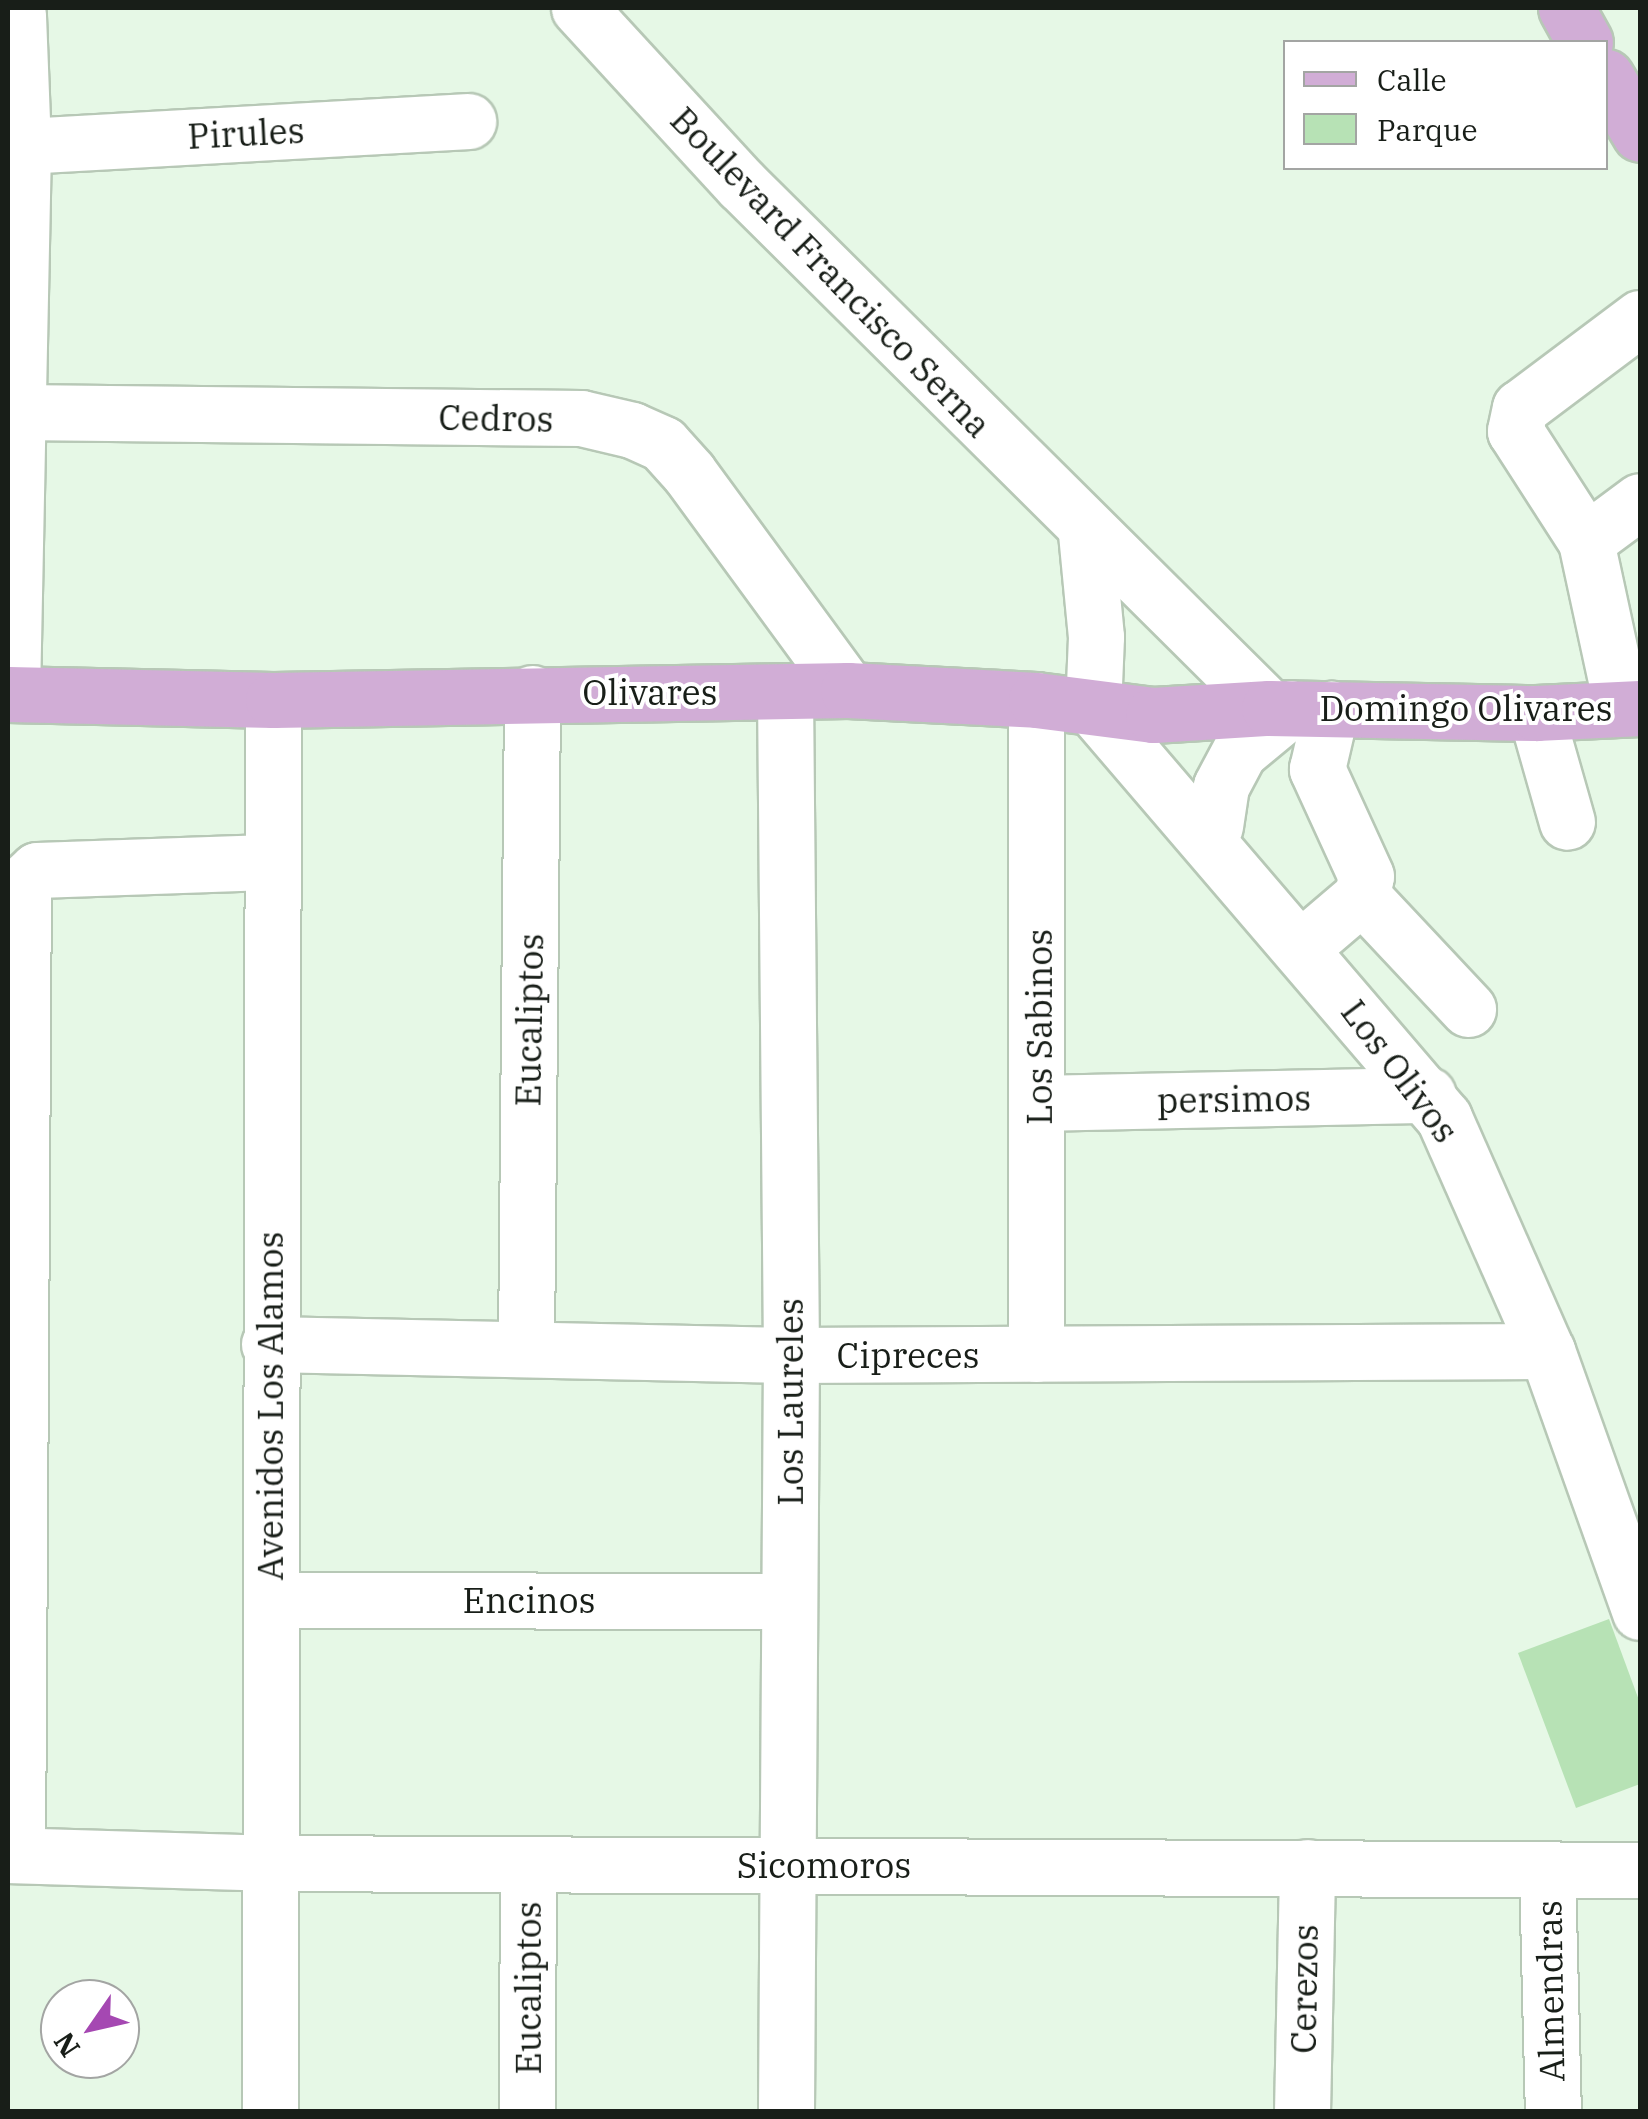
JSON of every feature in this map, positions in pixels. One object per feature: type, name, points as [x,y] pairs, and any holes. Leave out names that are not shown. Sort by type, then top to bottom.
[{"type":"main road","points":[[1566,8],[1584,40]]},
{"type":"main road","points":[[1608,79],[1640,134]]},
{"type":"main road","name":"Olivares","points":[[10,694],[273,700],[532,692],[848,690],[1036,700],[1154,715],[1297,709]]},
{"type":"main road","name":"Domingo Olivares","points":[[1297,709],[1536,713],[1632,708]]},
{"type":"street","name":"Boulevard Francisco Serna","points":[[579,8],[741,184],[1086,533],[1297,709]]},
{"type":"street","points":[[10,694],[24,146],[18,14]]},
{"type":"street","name":"Pirules","points":[[24,146],[468,121]]},
{"type":"street","points":[[1632,708],[1622,612],[1586,541],[1515,432],[1520,408],[1640,318]]},
{"type":"street","name":"Cedros","points":[[16,412],[581,418],[632,430],[663,444],[689,473],[848,690]]},
{"type":"street","points":[[1586,541],[1640,500]]},
{"type":"street","points":[[1086,533],[1096,637],[1093,708]]},
{"type":"street","name":"Eucaliptos","points":[[526,1348],[532,692]]},
{"type":"street","name":"Los Laureles","points":[[785,692],[791,1356],[784,1864],[786,2112]]},
{"type":"street","name":"Avenidos Los Alamos","points":[[270,2112],[273,1863],[268,862],[273,700]]},
{"type":"street","name":"Los Sabinos","points":[[1036,700],[1040,1102],[1036,1354]]},
{"type":"street","name":"Los Olivos","points":[[1093,708],[1248,882],[1428,1095],[1458,1144],[1547,1351],[1640,1612]]},
{"type":"street","points":[[1215,826],[1221,786],[1240,752],[1297,709],[1317,769],[1366,876],[1362,896],[1302,946]]},
{"type":"street","points":[[1536,713],[1567,822]]},
{"type":"street","points":[[1154,715],[1248,882]]},
{"type":"street","points":[[12,1855],[27,875],[268,862]]},
{"type":"street","points":[[1362,896],[1468,1009]]},
{"type":"street","name":"persimos","points":[[1040,1102],[1428,1095]]},
{"type":"street","name":"Cipreces","points":[[269,1344],[791,1356],[1547,1351]]},
{"type":"street","name":"Encinos","points":[[271,1600],[788,1601]]},
{"type":"street","name":"Sicomoros","points":[[12,1855],[273,1863],[1640,1870]]},
{"type":"street","name":"Eucaliptos","points":[[527,2112],[528,1865]]},
{"type":"street","name":"Cerezos","points":[[1302,2112],[1307,1868]]},
{"type":"street","name":"Almendras","points":[[1547,1871],[1552,2112]]},
{"type":"green space","points":[[1609,1619],[1640,1703],[1640,1784],[1576,1808],[1518,1653]]}]
